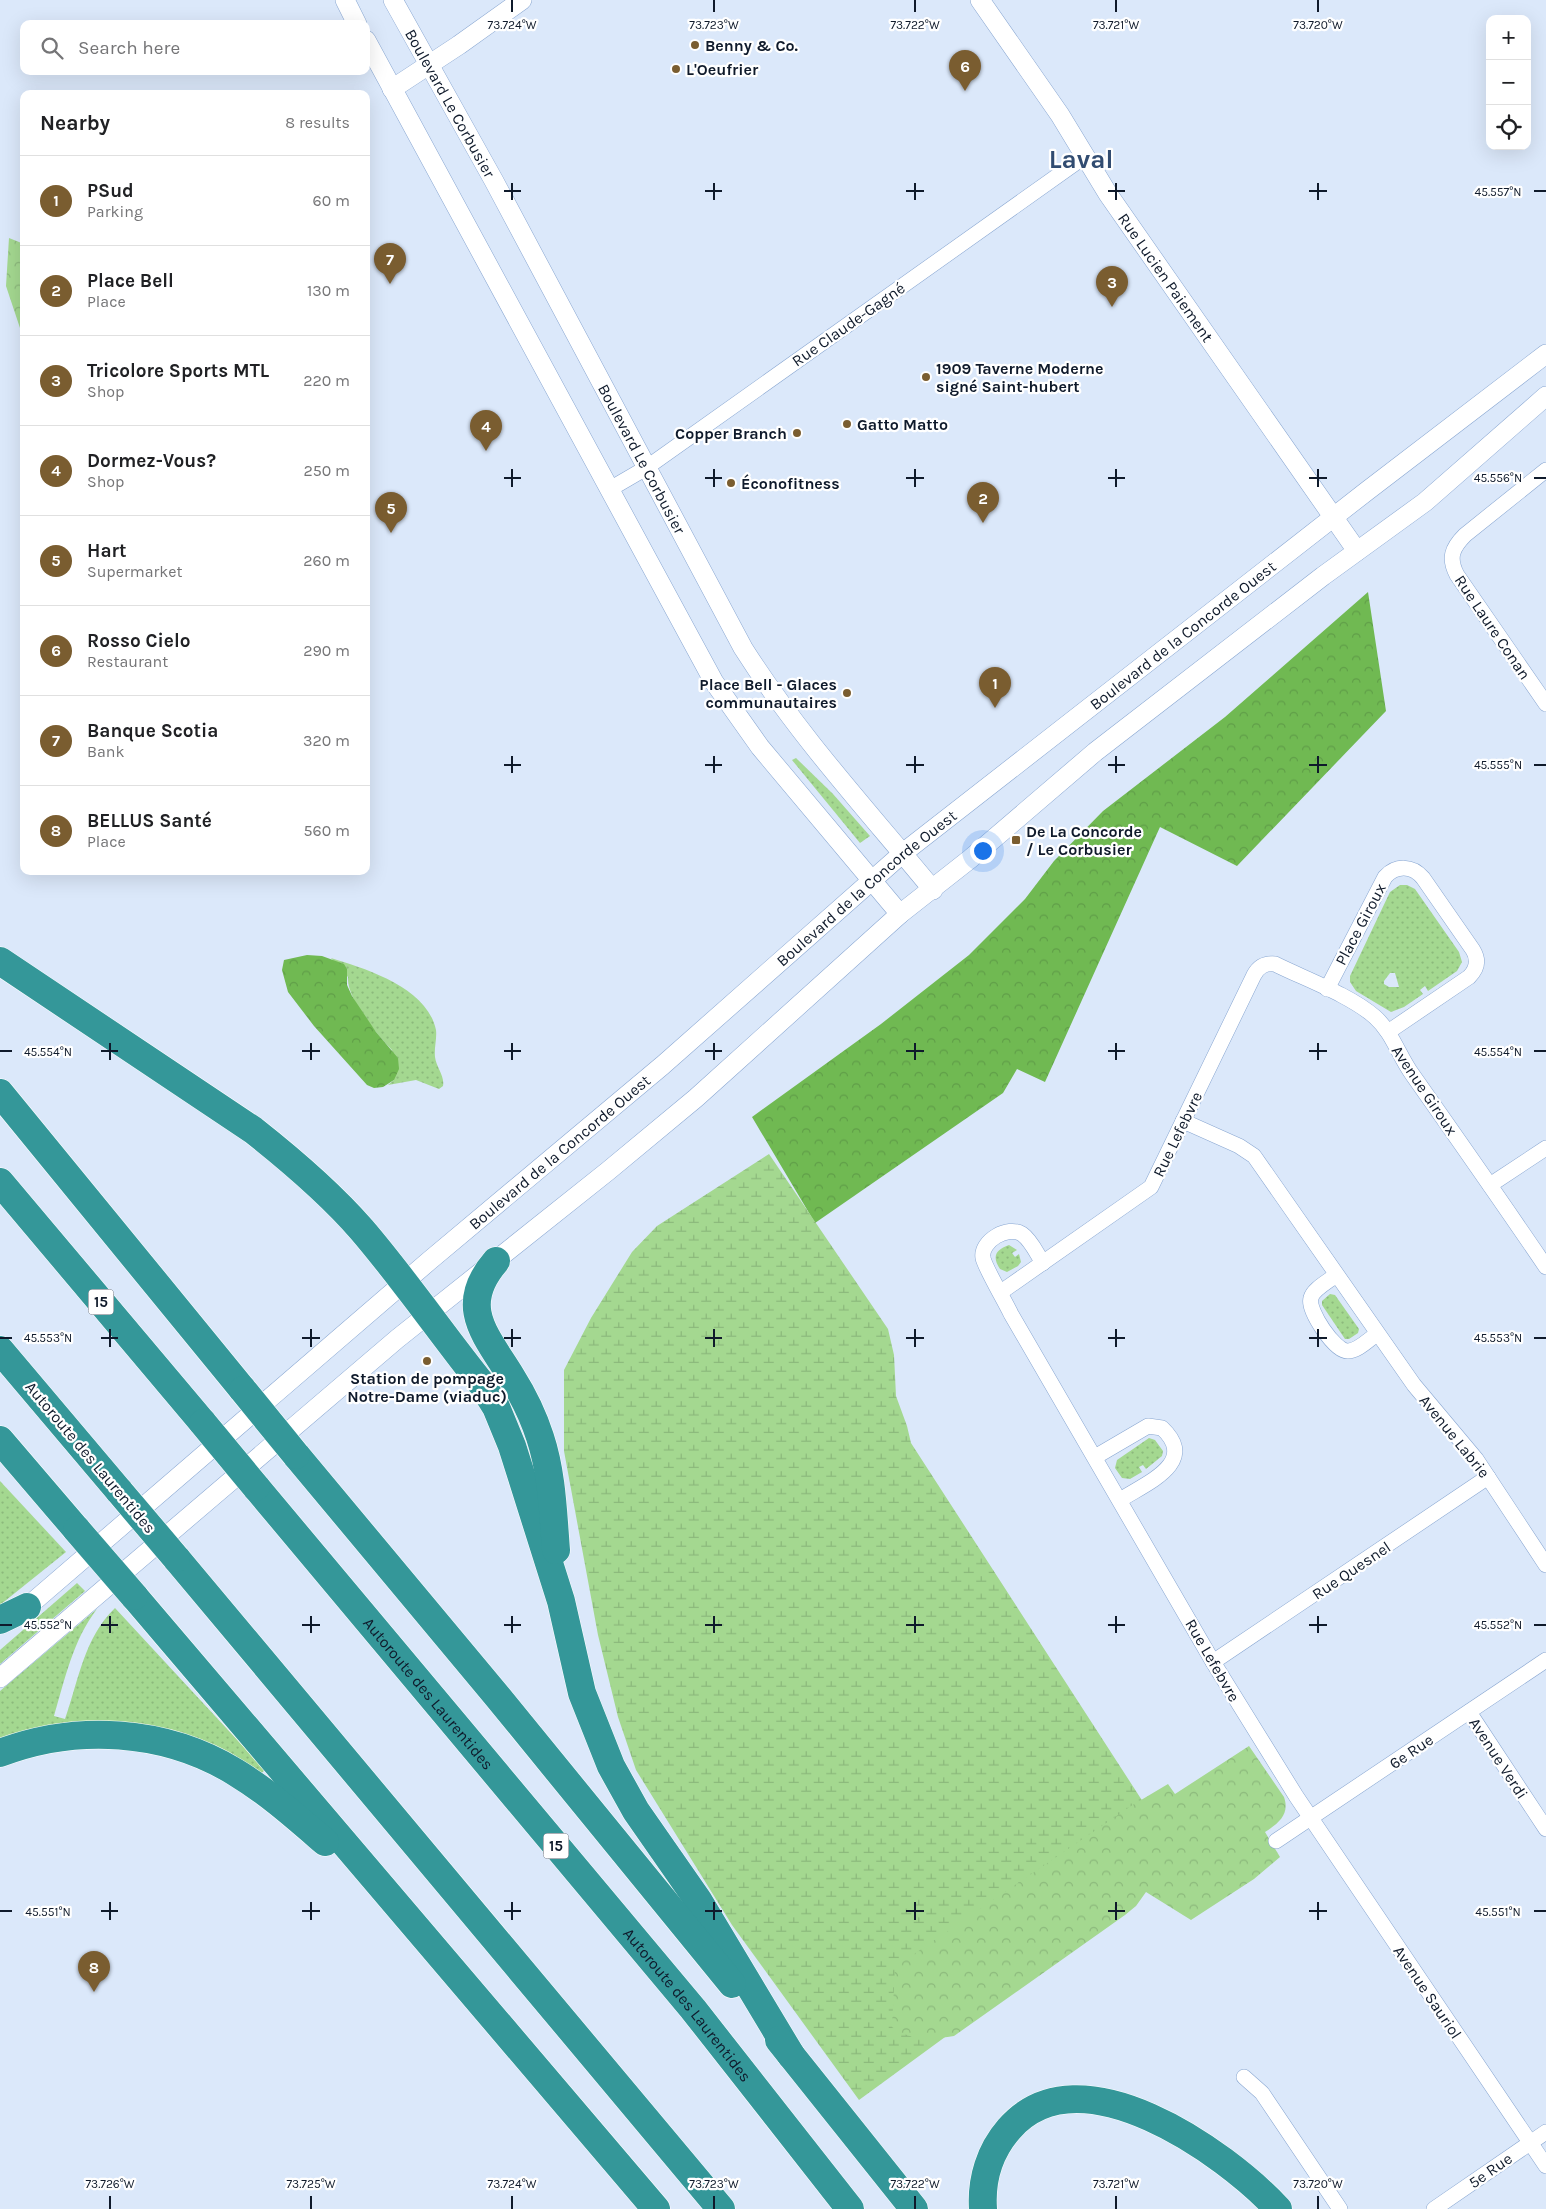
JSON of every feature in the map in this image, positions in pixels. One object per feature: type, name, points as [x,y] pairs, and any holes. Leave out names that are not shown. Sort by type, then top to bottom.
[{"type":"highway","points":[[0,961],[277,1148],[362,1230],[482,1383],[501,1417],[512,1446],[561,1601],[582,1693],[596,1732],[615,1774],[652,1836],[698,1900],[791,2054]]},
{"type":"highway","points":[[0,1093],[296,1455],[791,2054],[914,2209]]},
{"type":"highway","name":"Autoroute des Laurentides","points":[[0,1182],[203,1423],[245,1482],[686,2001],[850,2209]]},
{"type":"highway","points":[[496,1261],[480,1283],[477,1302],[478,1314],[482,1331],[526,1401],[543,1447],[548,1468],[561,1601]]},
{"type":"highway","name":"Autoroute des Laurentides","points":[[0,1350],[721,2209]]},
{"type":"highway","points":[[0,1440],[656,2209]]},
{"type":"highway","points":[[0,1461],[76,1530]]},
{"type":"highway","points":[[0,1620],[27,1606]]},
{"type":"highway","points":[[0,1753],[44,1739],[96,1735],[156,1741],[198,1754],[235,1771],[271,1796],[394,1902]]},
{"type":"highway","points":[[983,2209],[983,2189],[988,2165],[995,2149],[1006,2132],[1016,2121],[1033,2109],[1050,2102],[1074,2098],[1089,2098],[1109,2102],[1176,2132],[1233,2167],[1278,2209]]},
{"type":"street","points":[[344,0],[355,20]]},
{"type":"street","name":"Boulevard Le Corbusier","points":[[394,0],[494,181],[734,633],[764,681],[795,723],[933,890]]},
{"type":"street","points":[[392,88],[429,65],[522,0]]},
{"type":"street","name":"Rue Lucien Paiement","points":[[980,0],[1060,115],[1084,157],[1357,551]]},
{"type":"street","points":[[370,47],[714,682],[760,747],[900,914]]},
{"type":"street","name":"Rue Claude-Gagné","points":[[610,489],[646,468],[1084,157]]},
{"type":"street","name":"Boulevard de la Concorde Ouest","points":[[0,1632],[27,1606],[404,1283],[669,1059],[903,853],[1546,354]]},
{"type":"street","points":[[0,1678],[245,1482],[390,1344],[496,1261],[696,1098],[900,914],[933,890],[1095,752],[1357,551],[1424,502],[1546,396]]},
{"type":"street","name":"Rue Laure Conan","points":[[1546,470],[1465,535],[1452,550],[1451,559],[1457,575],[1546,704]]},
{"type":"street","name":"Place Giroux","points":[[1327,989],[1385,877],[1393,871],[1402,868],[1412,869],[1420,874],[1474,950],[1477,958],[1476,966],[1469,977],[1388,1032]]},
{"type":"street","name":"Avenue Giroux","points":[[1264,965],[1275,964],[1327,989],[1370,1013],[1388,1032],[1407,1067],[1546,1267]]},
{"type":"street","name":"Rue Lefebvre","points":[[1001,1292],[1151,1187],[1254,974],[1264,965]]},
{"type":"street","name":"Avenue Labrie","points":[[1183,1121],[1239,1146],[1254,1156],[1336,1276],[1420,1393],[1472,1454],[1546,1565]]},
{"type":"street","points":[[1490,1185],[1546,1148]]},
{"type":"street","name":"Rue Lefebvre","points":[[1043,1263],[1025,1236],[1016,1231],[1004,1232],[990,1241],[983,1250],[983,1260],[1011,1314],[1213,1662],[1310,1818]]},
{"type":"street","points":[[1336,1276],[1312,1295],[1310,1303],[1312,1312],[1334,1345],[1342,1351],[1352,1351],[1377,1334]]},
{"type":"street","points":[[1095,1458],[1148,1426],[1162,1428],[1172,1440],[1175,1458],[1170,1467],[1120,1500]]},
{"type":"street","name":"Rue Quesnel","points":[[1213,1662],[1488,1477]]},
{"type":"street","name":"6e Rue","points":[[1276,1841],[1546,1660]]},
{"type":"street","name":"Avenue Verdi","points":[[1469,1712],[1546,1829]]},
{"type":"street","name":"Avenue Sauriol","points":[[1310,1818],[1546,2166]]},
{"type":"street","points":[[1244,2078],[1262,2093],[1340,2209]]},
{"type":"street","name":"5e Rue","points":[[1434,2209],[1546,2132]]},
{"type":"green space","points":[[9,238],[20,242],[20,328],[6,286]]},
{"type":"green space","points":[[1368,592],[1386,711],[1237,866],[1160,827],[1045,1082],[1017,1069],[1003,1093],[815,1223],[752,1117],[881,1024],[969,955],[1025,899],[1054,861],[1103,811],[1225,717]]},
{"type":"green space","points":[[796,758],[833,794],[870,836],[860,843],[792,760]]},
{"type":"green space","points":[[1400,885],[1407,885],[1415,889],[1459,952],[1462,962],[1457,971],[1428,991],[1425,986],[1420,990],[1423,994],[1404,1007],[1391,1012],[1356,991],[1350,982],[1350,976],[1390,892]],"holes":[[[1390,973],[1395,973],[1399,987],[1389,987],[1384,984]]]},
{"type":"green space","points":[[307,955],[322,956],[344,964],[347,969],[347,985],[352,996],[376,1032],[398,1058],[399,1069],[394,1080],[383,1087],[374,1088],[367,1085],[314,1026],[288,992],[282,970],[284,960]]},
{"type":"green space","points":[[331,958],[377,974],[408,991],[421,1002],[430,1015],[436,1030],[435,1057],[443,1079],[443,1086],[439,1089],[416,1080],[388,1085],[394,1080],[392,1050],[357,1006],[349,986],[348,977]]},
{"type":"green space","points":[[769,1154],[888,1329],[894,1355],[896,1396],[911,1443],[1156,1822],[1187,1860],[859,2100],[732,1925],[636,1770],[618,1717],[598,1635],[564,1451],[564,1370],[591,1318],[632,1252],[657,1226]]},
{"type":"green space","points":[[1009,1245],[1017,1250],[1012,1253],[1015,1257],[1019,1254],[1021,1262],[1018,1266],[1007,1272],[1000,1269],[996,1261],[996,1254]]},
{"type":"green space","points":[[1330,1294],[1335,1295],[1359,1329],[1358,1333],[1349,1339],[1345,1339],[1322,1305],[1322,1301]]},
{"type":"green space","points":[[1149,1438],[1155,1440],[1163,1451],[1162,1456],[1146,1469],[1143,1465],[1139,1467],[1142,1472],[1130,1479],[1122,1478],[1115,1468],[1117,1460]]},
{"type":"green space","points":[[0,1481],[66,1552],[0,1605]]},
{"type":"green space","points":[[77,1583],[85,1591],[0,1664],[0,1650]]},
{"type":"green space","points":[[115,1608],[265,1770],[257,1777],[216,1752],[0,1744],[0,1691],[97,1609],[76,1647],[62,1688],[54,1716],[65,1719],[89,1646],[96,1632]]},
{"type":"green space","points":[[1249,1746],[1284,1797],[1286,1808],[1282,1818],[1265,1832],[1280,1857],[1254,1879],[1191,1920],[1146,1892],[1136,1906],[1125,1915],[954,2036],[937,2038],[914,2037],[899,2032],[892,2027],[895,1967],[1131,1806],[1168,1784],[1175,1794]]},
{"type":"place","name":"Benny & Co.","points":[[695,45]]},
{"type":"place","name":"L'Oeufrier","points":[[676,69]]},
{"type":"place","name":"Rosso Cielo","points":[[965,91]]},
{"type":"place","name":"Banque Scotia","points":[[390,284]]},
{"type":"place","name":"Tricolore Sports MTL","points":[[1112,307]]},
{"type":"place","name":"1909 Taverne Moderne signé Saint-hubert","points":[[926,377]]},
{"type":"place","name":"Gatto Matto","points":[[847,424]]},
{"type":"place","name":"Copper Branch","points":[[797,433]]},
{"type":"place","name":"Dormez-Vous?","points":[[486,451]]},
{"type":"place","name":"Éconofitness","points":[[731,483]]},
{"type":"place","name":"Place Bell","points":[[983,523]]},
{"type":"place","name":"Hart","points":[[391,533]]},
{"type":"place","name":"Place Bell - Glaces communautaires","points":[[847,693]]},
{"type":"place","name":"PSud","points":[[995,708]]},
{"type":"place","name":"De La Concorde / Le Corbusier","points":[[1016,840]]},
{"type":"place","name":"Station de pompage Notre-Dame (viaduc)","points":[[427,1361]]},
{"type":"place","name":"BELLUS Santé","points":[[94,1992]]},
{"type":"district","name":"Laval","points":[[1081,159]]}]
